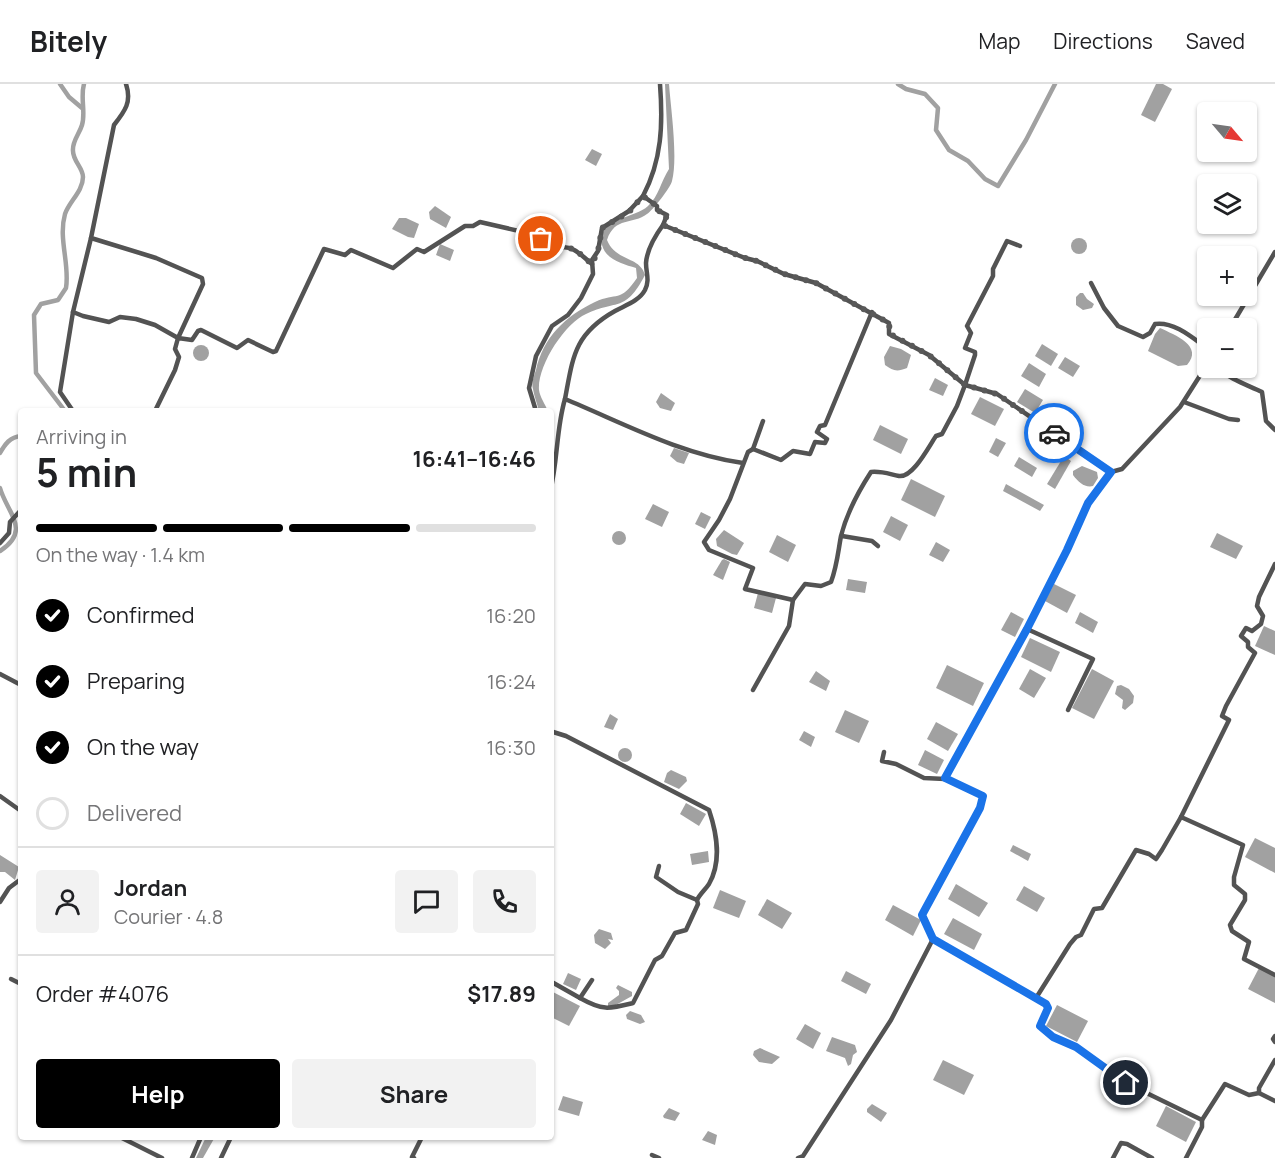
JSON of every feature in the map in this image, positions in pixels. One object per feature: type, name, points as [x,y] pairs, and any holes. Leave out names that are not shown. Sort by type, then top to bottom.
[{"type":"street","points":[[71,408],[60,392],[73,312],[114,125],[128,106],[129,93],[126,84]]},
{"type":"street","points":[[535,408],[529,388],[536,356],[552,326],[568,315],[581,298],[593,274],[592,264],[598,251],[602,228],[629,212],[643,196],[654,176],[663,121],[660,84]]},
{"type":"street","points":[[554,477],[560,417],[580,340],[608,315],[639,298],[645,289],[649,276],[646,264],[648,250],[667,215],[657,210],[657,206],[643,196]]},
{"type":"street","points":[[73,312],[109,322],[120,318],[136,319],[155,325],[178,338],[192,340],[201,330],[237,348],[248,340],[273,352],[276,351],[324,249],[345,255],[351,250],[393,268],[417,249],[424,252],[465,226],[473,226],[480,222],[532,234],[559,248],[564,246],[576,251],[592,264]]},
{"type":"street","points":[[663,225],[757,261],[784,274],[816,283],[872,312],[889,323],[890,334],[929,355],[965,385],[997,394],[1111,472]]},
{"type":"street","points":[[91,238],[156,258],[202,278],[202,284],[178,338],[175,349],[179,357],[175,370],[156,408]]},
{"type":"street","points":[[753,690],[789,626],[793,600],[805,584],[820,586],[831,582],[855,496],[872,471],[883,471],[901,476],[911,473],[936,436],[942,434],[957,406],[975,355],[975,352],[965,348],[971,333],[967,326],[993,276],[993,269],[1007,241],[1020,246]]},
{"type":"street","points":[[1236,318],[1275,252]]},
{"type":"street","points":[[1091,282],[1104,308],[1118,326],[1143,337],[1150,333],[1155,324],[1160,323],[1172,326],[1197,341]]},
{"type":"street","points":[[753,449],[781,460],[794,451],[810,454],[815,442],[825,443],[827,439],[817,432],[820,426],[825,425],[872,312]]},
{"type":"street","points":[[945,778],[1027,629],[1088,503],[1111,472],[1122,469],[1184,402],[1199,378]]},
{"type":"street","points":[[1232,378],[1262,392],[1266,422],[1275,430]]},
{"type":"street","points":[[565,399],[658,440],[720,459],[743,462]]},
{"type":"street","points":[[1184,402],[1229,419],[1238,420]]},
{"type":"street","points":[[763,421],[753,449],[748,452],[743,462],[730,499],[704,542],[709,550],[753,568],[745,589],[793,600]]},
{"type":"street","points":[[0,543],[9,533],[10,522],[18,513]]},
{"type":"street","points":[[842,536],[872,541],[878,546]]},
{"type":"street","points":[[1036,998],[1070,944],[1081,935],[1094,909],[1102,908],[1136,850],[1149,854],[1155,859],[1181,817],[1229,720],[1222,716],[1226,706],[1255,653],[1241,636],[1246,628],[1252,631],[1261,624],[1263,616],[1257,606],[1259,597],[1275,564]]},
{"type":"street","points":[[1027,629],[1094,659],[1068,710]]},
{"type":"street","points":[[0,674],[18,683]]},
{"type":"street","points":[[554,732],[566,736],[709,810],[718,851],[710,883],[697,900],[698,904],[686,930],[675,933],[662,956],[655,960],[633,1003],[610,1010],[580,998],[554,983]]},
{"type":"street","points":[[884,752],[882,761],[896,764],[924,778],[945,778],[983,796],[980,808],[922,915],[933,939],[1046,1004],[1048,1008],[1040,1026],[1053,1037],[1076,1047],[1126,1083],[1202,1119]]},
{"type":"street","points":[[0,796],[18,809]]},
{"type":"street","points":[[1181,817],[1243,845],[1234,885],[1245,894],[1245,900],[1230,925],[1232,931],[1249,942],[1244,959],[1275,975]]},
{"type":"street","points":[[659,866],[656,877],[678,892],[697,900]]},
{"type":"street","points":[[0,902],[9,888],[18,881]]},
{"type":"street","points":[[798,1158],[803,1156],[891,1020],[933,939]]},
{"type":"street","points":[[11,979],[18,982]]},
{"type":"street","points":[[580,998],[592,980]]},
{"type":"street","points":[[1275,1036],[1273,1039],[1275,1042]]},
{"type":"street","points":[[1259,1093],[1259,1088],[1275,1060]]},
{"type":"street","points":[[1186,1158],[1202,1127],[1202,1119],[1225,1084],[1249,1095],[1259,1093],[1275,1101]]},
{"type":"street","points":[[126,1140],[162,1158]]},
{"type":"street","points":[[192,1158],[200,1140]]},
{"type":"street","points":[[221,1158],[230,1140]]},
{"type":"street","points":[[414,1158],[412,1157],[420,1140]]},
{"type":"street","points":[[1113,1158],[1121,1143],[1152,1158]]},
{"type":"street","points":[[652,1155],[659,1158]]},
{"type":"shaded area","points":[[665,84],[669,84],[674,134],[674,171],[671,184],[649,212],[642,217],[619,224],[610,232],[607,240],[616,252],[638,265],[645,275],[626,300],[586,314],[561,336],[547,358],[540,380],[539,390],[547,408],[538,408],[532,387],[539,358],[550,338],[574,314],[602,299],[622,294],[637,278],[636,268],[616,261],[604,250],[602,236],[605,229],[610,224],[648,206],[655,198],[669,169]]},
{"type":"shaded area","points":[[1156,84],[1163,84],[1172,89],[1155,122],[1141,115]]},
{"type":"shaded area","points":[[592,149],[602,154],[596,166],[585,160]]},
{"type":"shaded area","points":[[435,206],[451,217],[446,228],[430,219],[429,212]]},
{"type":"shaded area","points":[[399,218],[406,218],[419,224],[414,238],[392,229]]},
{"type":"shaded area","points":[[532,220],[556,233],[554,243],[528,230]]},
{"type":"shaded area","points":[[1076,238],[1082,238],[1087,246],[1085,252],[1076,254],[1071,249],[1071,243]]},
{"type":"shaded area","points":[[440,244],[454,250],[450,261],[436,255]]},
{"type":"shaded area","points":[[1083,293],[1094,304],[1092,308],[1083,310],[1076,305],[1076,297]]},
{"type":"shaded area","points":[[1160,328],[1180,338],[1190,347],[1191,358],[1187,365],[1178,366],[1148,351]]},
{"type":"shaded area","points":[[1042,344],[1058,354],[1051,366],[1035,356]]},
{"type":"shaded area","points":[[198,345],[204,345],[209,353],[207,359],[198,361],[193,356],[193,350]]},
{"type":"shaded area","points":[[890,346],[911,355],[907,368],[895,370],[885,365],[884,357]]},
{"type":"shaded area","points":[[1065,357],[1080,366],[1073,377],[1058,368]]},
{"type":"shaded area","points":[[1029,363],[1046,374],[1039,387],[1021,376]]},
{"type":"shaded area","points":[[935,378],[948,385],[943,396],[929,390]]},
{"type":"shaded area","points":[[1025,389],[1043,400],[1035,413],[1017,402]]},
{"type":"shaded area","points":[[661,393],[675,403],[671,411],[660,408],[656,402]]},
{"type":"shaded area","points":[[980,397],[1004,409],[995,426],[971,414]]},
{"type":"shaded area","points":[[1058,419],[1080,431],[1074,441],[1052,429]]},
{"type":"shaded area","points":[[880,425],[908,439],[901,454],[873,440]]},
{"type":"shaded area","points":[[996,438],[1006,443],[998,457],[989,452]]},
{"type":"shaded area","points":[[674,448],[689,453],[684,464],[670,456]]},
{"type":"shaded area","points":[[1064,456],[1071,461],[1055,489],[1047,484]]},
{"type":"shaded area","points":[[1019,457],[1037,468],[1032,477],[1014,466]]},
{"type":"shaded area","points":[[1082,466],[1097,472],[1098,478],[1093,486],[1082,484],[1073,475],[1073,471]]},
{"type":"shaded area","points":[[911,479],[945,496],[935,517],[901,500]]},
{"type":"shaded area","points":[[1006,484],[1044,505],[1040,511],[1003,491]]},
{"type":"shaded area","points":[[653,504],[669,512],[662,527],[645,519]]},
{"type":"shaded area","points":[[701,512],[711,517],[705,529],[695,524]]},
{"type":"shaded area","points":[[891,516],[908,525],[900,541],[883,532]]},
{"type":"shaded area","points":[[724,530],[744,543],[737,555],[717,546],[716,539]]},
{"type":"shaded area","points":[[619,531],[624,533],[626,538],[624,543],[619,545],[614,543],[612,538],[614,533]]},
{"type":"shaded area","points":[[1217,533],[1243,546],[1236,559],[1210,547]]},
{"type":"shaded area","points":[[777,535],[796,545],[788,562],[769,552]]},
{"type":"shaded area","points":[[936,542],[950,550],[943,562],[929,555]]},
{"type":"shaded area","points":[[724,559],[730,562],[723,580],[713,575]]},
{"type":"shaded area","points":[[848,579],[867,582],[865,593],[846,590]]},
{"type":"shaded area","points":[[1054,584],[1076,595],[1067,613],[1045,601]]},
{"type":"shaded area","points":[[758,593],[776,598],[772,613],[754,608]]},
{"type":"shaded area","points":[[1011,612],[1024,619],[1015,637],[1001,630]]},
{"type":"shaded area","points":[[1080,612],[1098,622],[1093,633],[1075,623]]},
{"type":"shaded area","points":[[1264,626],[1275,631],[1275,655],[1255,646]]},
{"type":"shaded area","points":[[1030,638],[1060,652],[1051,672],[1021,657]]},
{"type":"shaded area","points":[[947,665],[984,683],[973,706],[936,688]]},
{"type":"shaded area","points":[[1030,669],[1046,678],[1034,698],[1019,689]]},
{"type":"shaded area","points":[[1092,669],[1114,681],[1094,719],[1072,708]]},
{"type":"shaded area","points":[[816,671],[830,681],[826,691],[809,682]]},
{"type":"shaded area","points":[[1121,685],[1129,689],[1134,696],[1133,703],[1125,710],[1122,708],[1123,700],[1115,694],[1117,686]]},
{"type":"shaded area","points":[[845,710],[869,721],[859,743],[835,732]]},
{"type":"shaded area","points":[[610,714],[618,719],[613,730],[604,727]]},
{"type":"shaded area","points":[[936,722],[958,734],[948,751],[927,739]]},
{"type":"shaded area","points":[[804,731],[815,737],[811,747],[799,740]]},
{"type":"shaded area","points":[[622,748],[628,748],[632,755],[628,762],[622,762],[618,758],[618,752]]},
{"type":"shaded area","points":[[925,750],[944,760],[937,774],[918,765]]},
{"type":"shaded area","points":[[671,770],[686,777],[687,781],[679,789],[664,782],[667,773]]},
{"type":"shaded area","points":[[686,803],[706,814],[699,826],[680,814]]},
{"type":"shaded area","points":[[1255,838],[1275,848],[1275,873],[1245,857]]},
{"type":"shaded area","points":[[1013,845],[1031,854],[1028,861],[1010,851]]},
{"type":"shaded area","points":[[708,851],[709,862],[692,865],[690,854]]},
{"type":"shaded area","points":[[0,855],[18,866],[15,880],[5,872],[0,872]]},
{"type":"shaded area","points":[[956,884],[988,903],[979,917],[948,899]]},
{"type":"shaded area","points":[[1024,886],[1045,898],[1037,912],[1016,900]]},
{"type":"shaded area","points":[[720,890],[746,901],[739,918],[713,908]]},
{"type":"shaded area","points":[[767,899],[792,913],[782,929],[758,915]]},
{"type":"shaded area","points":[[893,905],[921,920],[913,936],[885,920]]},
{"type":"shaded area","points":[[953,918],[982,934],[974,950],[944,934]]},
{"type":"shaded area","points":[[599,929],[611,933],[613,940],[608,939],[611,943],[605,949],[595,943],[594,935]]},
{"type":"shaded area","points":[[1259,968],[1275,976],[1275,1003],[1248,989]]},
{"type":"shaded area","points":[[846,971],[871,984],[866,994],[841,981]]},
{"type":"shaded area","points":[[568,973],[581,979],[576,990],[563,984]]},
{"type":"shaded area","points":[[618,985],[632,992],[632,996],[608,1007],[608,1003],[619,995],[616,988]]},
{"type":"shaded area","points":[[554,993],[580,1006],[569,1026],[554,1018]]},
{"type":"shaded area","points":[[1057,1005],[1088,1021],[1077,1042],[1046,1026]]},
{"type":"shaded area","points":[[630,1011],[641,1015],[645,1022],[640,1024],[627,1019],[626,1015]]},
{"type":"shaded area","points":[[805,1024],[821,1033],[813,1049],[796,1039]]},
{"type":"shaded area","points":[[832,1037],[855,1045],[857,1052],[848,1066],[845,1058],[826,1051]]},
{"type":"shaded area","points":[[760,1048],[780,1057],[772,1064],[759,1062],[753,1055],[754,1051]]},
{"type":"shaded area","points":[[943,1060],[974,1075],[964,1095],[933,1080]]},
{"type":"shaded area","points":[[563,1096],[583,1102],[579,1116],[558,1110]]},
{"type":"shaded area","points":[[872,1104],[887,1113],[881,1122],[867,1112]]},
{"type":"shaded area","points":[[1166,1106],[1196,1122],[1186,1142],[1156,1126]]},
{"type":"shaded area","points":[[669,1108],[680,1113],[675,1121],[663,1116]]},
{"type":"shaded area","points":[[708,1131],[717,1135],[715,1145],[702,1140]]},
{"type":"shaded area","points":[[205,1140],[213,1140],[203,1158],[196,1158]]},
{"type":"waterway","points":[[60,84],[69,97],[82,108]]},
{"type":"waterway","points":[[63,408],[36,373],[34,315],[41,304],[58,300],[66,288],[67,270],[63,223],[83,177],[73,155],[73,147],[83,120],[84,84]]},
{"type":"waterway","points":[[898,84],[906,89],[925,94],[938,108],[936,130],[949,150],[968,161],[985,179],[998,186],[1026,140],[1055,84]]},
{"type":"waterway","points":[[0,453],[8,442],[18,437]]},
{"type":"waterway","points":[[0,488],[16,528],[14,536],[0,551]]},
{"type":"way so far","points":[[541,239],[559,248],[564,246],[576,251],[592,264],[598,251],[602,228],[629,212],[643,196],[657,206],[657,210],[667,215],[663,225],[757,261],[784,274],[816,283],[872,312],[889,323],[890,334],[929,355],[965,385],[997,394],[1054,433]]},
{"type":"route","points":[[1054,433],[1111,472],[1088,503],[1027,629],[945,778],[983,796],[980,808],[922,915],[933,939],[1046,1004],[1048,1008],[1040,1026],[1053,1037],[1076,1047],[1126,1083]]}]
